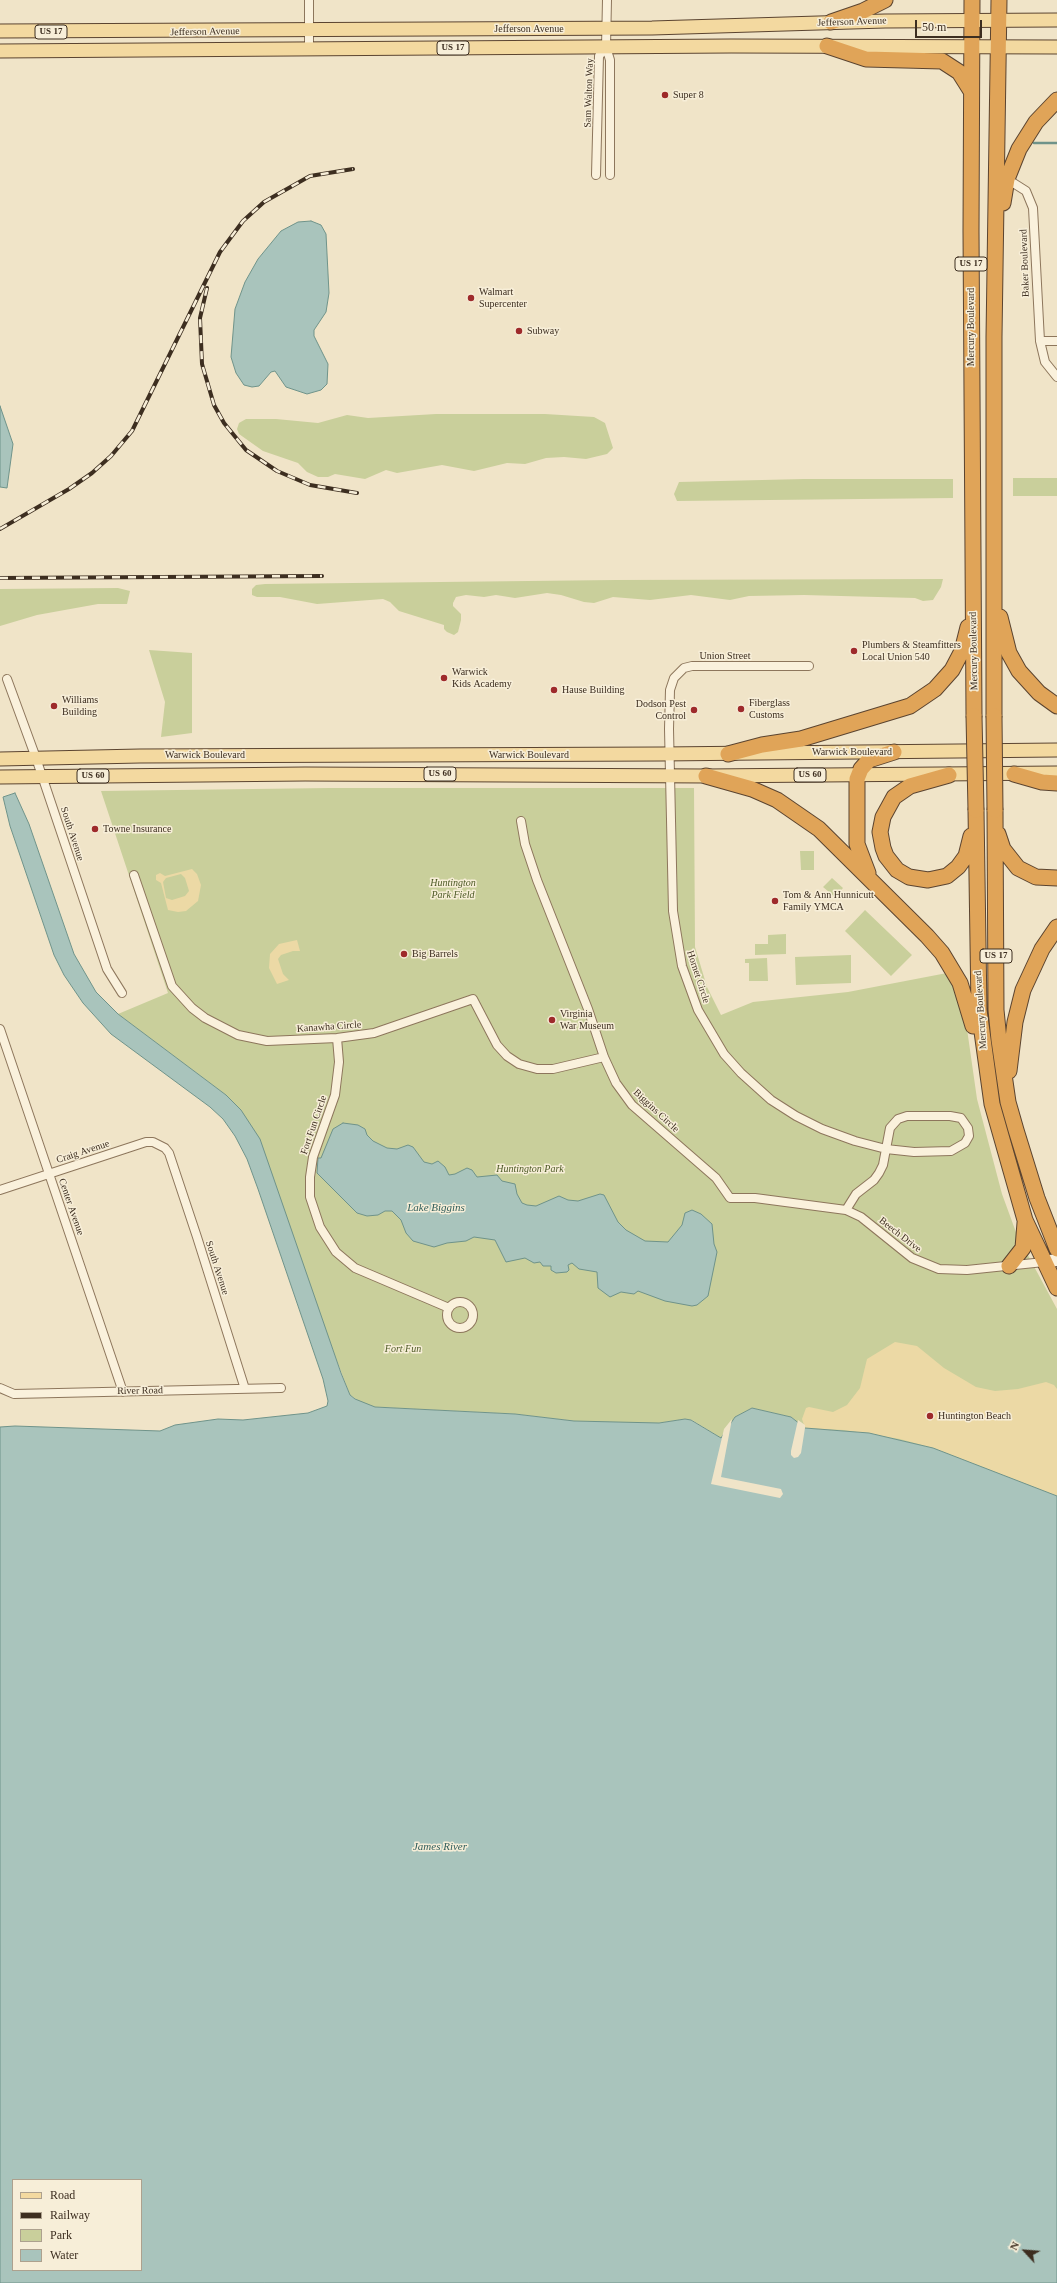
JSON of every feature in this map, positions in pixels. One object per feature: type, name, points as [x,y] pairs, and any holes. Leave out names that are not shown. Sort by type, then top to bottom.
[{"type":"highway","points":[[831,22],[863,12],[885,0]]},
{"type":"highway","name":"Mercury Boulevard","points":[[972,0],[972,416],[974,576],[971,608],[976,810],[978,985],[985,1061],[997,1126],[1025,1220],[1050,1261],[1057,1288]]},
{"type":"highway","points":[[998,21],[999,0]]},
{"type":"highway","name":"US 17","points":[[996,607],[994,579],[994,417],[998,21]]},
{"type":"highway","name":"US 17","points":[[827,46],[866,59],[942,61],[959,72],[971,91]]},
{"type":"highway","points":[[995,245],[1008,179],[1014,161],[1026,137],[1057,100]]},
{"type":"highway","points":[[996,607],[1014,662],[1033,687],[1057,706]]},
{"type":"highway","name":"Mercury Boulevard","points":[[996,607],[994,716],[996,1010],[1008,1102],[1037,1198],[1057,1249]]},
{"type":"highway","points":[[728,754],[762,745],[801,739],[884,716],[899,711],[924,698],[944,680],[957,662],[967,632],[971,608]]},
{"type":"highway","points":[[872,881],[857,844],[856,803],[858,775],[869,760],[894,752]]},
{"type":"highway","points":[[1014,774],[1042,782],[1057,783]]},
{"type":"highway","points":[[949,775],[904,789],[889,803],[883,817],[880,832],[883,848],[891,864],[903,874],[917,879],[928,880],[947,876],[958,867],[966,856],[976,810]]},
{"type":"highway","points":[[706,776],[752,789],[789,807],[819,829],[927,936],[949,963],[962,988],[985,1061]]},
{"type":"highway","points":[[995,817],[1004,849],[1018,868],[1036,877],[1057,878]]},
{"type":"highway","points":[[1008,1102],[1011,1048],[1018,1005],[1033,966],[1057,927]]},
{"type":"highway","points":[[1009,1266],[1023,1248],[1025,1238],[1025,1220]]},
{"type":"main road","name":"Jefferson Avenue","points":[[0,31],[309,31],[710,27],[831,22],[1057,20]]},
{"type":"main road","name":"Jefferson Avenue","points":[[0,51],[827,46],[1057,47]]},
{"type":"main road","name":"Warwick Boulevard","points":[[0,759],[306,755],[728,754],[1057,750]]},
{"type":"main road","points":[[306,755],[306,774]]},
{"type":"main road","points":[[537,755],[537,774]]},
{"type":"main road","points":[[209,756],[210,775]]},
{"type":"main road","name":"Warwick Boulevard","points":[[0,777],[306,774],[706,776],[1057,774]]},
{"type":"street","points":[[309,0],[309,49]]},
{"type":"street","points":[[606,47],[607,0]]},
{"type":"street","name":"Sam Walton Way","points":[[596,175],[599,56],[606,47]]},
{"type":"street","name":"Sam Walton Way","points":[[606,47],[610,60],[610,175]]},
{"type":"street","name":"Baker Boulevard","points":[[1008,179],[1026,191],[1033,208],[1040,341],[1045,362],[1057,377]]},
{"type":"street","points":[[1040,341],[1057,341]]},
{"type":"street","name":"Union Street","points":[[670,754],[670,686],[674,678],[684,668],[692,666],[809,666]]},
{"type":"street","name":"South Avenue","points":[[6,679],[36,758],[107,969],[122,993]]},
{"type":"street","name":"Hornet Circle","points":[[670,754],[676,939],[691,993],[710,1033],[741,1073],[761,1092],[796,1116],[822,1130],[886,1149]]},
{"type":"street","name":"Biggins Circle","points":[[521,821],[527,851],[585,1002],[604,1057],[616,1083],[629,1100],[716,1178],[730,1198],[755,1198],[846,1210]]},
{"type":"street","name":"Kanawha Circle","points":[[134,875],[172,986],[192,1008],[218,1026],[238,1035],[267,1040],[337,1038],[374,1033],[472,999],[497,1044],[507,1056],[519,1064],[537,1069],[553,1069],[604,1057]]},
{"type":"street","name":"Center Avenue","points":[[0,1029],[123,1392]]},
{"type":"street","name":"Fort Fun Circle","points":[[337,1038],[338,1067],[335,1094],[316,1148],[311,1167],[309,1187],[312,1206],[324,1236],[342,1258],[363,1272],[442,1303],[449,1308]]},
{"type":"street","points":[[846,1210],[856,1194],[874,1180],[879,1173],[890,1128],[898,1119],[904,1116],[950,1116],[960,1118],[968,1128],[969,1136],[965,1143],[951,1151],[914,1152],[886,1149]]},
{"type":"street","name":"Craig Avenue","points":[[0,1190],[146,1142],[160,1144],[169,1153]]},
{"type":"street","name":"South Avenue","points":[[169,1153],[245,1389]]},
{"type":"street","name":"Beech Drive","points":[[846,1210],[861,1217],[904,1253],[930,1266],[958,1271],[1050,1261]]},
{"type":"street","name":"River Road","points":[[0,1388],[14,1394],[280,1388]]},
{"type":"green space","points":[[436,414],[545,414],[594,417],[605,423],[613,448],[607,454],[586,459],[564,457],[546,458],[525,464],[507,463],[474,471],[442,465],[397,473],[386,470],[365,479],[335,474],[328,477],[318,477],[307,472],[298,463],[263,451],[239,434],[237,429],[239,423],[246,419],[276,419],[318,423],[347,415],[368,418]]},
{"type":"green space","points":[[1013,478],[1057,478],[1057,496],[1013,496]]},
{"type":"green space","points":[[804,479],[953,479],[953,498],[677,501],[674,494],[679,482]]},
{"type":"green space","points":[[943,579],[941,587],[933,600],[923,601],[915,598],[804,595],[749,596],[730,600],[691,595],[650,600],[613,597],[594,603],[547,593],[515,598],[496,595],[484,597],[466,595],[456,597],[453,603],[453,606],[461,614],[458,632],[454,635],[444,629],[444,625],[399,611],[390,602],[383,599],[317,604],[280,597],[257,597],[252,595],[252,589],[256,585],[265,584],[616,580]]},
{"type":"green space","points":[[118,588],[130,591],[127,604],[98,604],[37,615],[0,626],[0,589]]},
{"type":"green space","points":[[149,650],[192,653],[192,733],[161,737],[165,702]]},
{"type":"green space","name":"Huntington Park","points":[[329,788],[694,788],[695,947],[707,987],[721,1015],[753,1002],[848,992],[947,973],[956,991],[966,1022],[977,1099],[1002,1194],[1017,1235],[1057,1309],[1057,1496],[933,1448],[869,1433],[805,1428],[791,1417],[752,1408],[735,1417],[721,1438],[692,1420],[685,1419],[659,1423],[622,1423],[574,1421],[515,1414],[375,1407],[361,1403],[350,1395],[241,1110],[226,1095],[118,1014],[168,993],[101,791]]},
{"type":"green space","points":[[800,851],[814,851],[814,870],[801,870]]},
{"type":"green space","points":[[832,878],[843,888],[835,897],[823,887]]},
{"type":"green space","points":[[865,910],[912,955],[891,976],[845,931]]},
{"type":"green space","points":[[786,934],[786,954],[755,955],[755,944],[768,944],[768,935]]},
{"type":"green space","points":[[851,955],[851,983],[796,985],[795,957]]},
{"type":"green space","points":[[767,958],[768,981],[749,981],[749,963],[745,963],[745,959]]},
{"type":"sand","points":[[192,869],[197,874],[201,885],[198,901],[186,911],[178,912],[168,910],[161,883],[156,880],[156,875],[160,873],[165,876]],"holes":[[[181,874],[185,878],[189,891],[185,896],[172,900],[166,898],[163,882],[166,878]]]},
{"type":"sand","points":[[297,940],[300,951],[293,951],[281,955],[278,959],[283,974],[289,980],[277,984],[269,968],[270,954],[279,944]]},
{"type":"sand","name":"Huntington Beach","points":[[895,1342],[917,1346],[944,1368],[976,1387],[995,1391],[1018,1389],[1046,1382],[1054,1385],[1057,1389],[1057,1496],[933,1448],[900,1439],[844,1430],[805,1428],[802,1419],[806,1408],[809,1407],[833,1412],[847,1405],[860,1388],[867,1359]]},
{"type":"water","points":[[311,221],[321,225],[326,234],[329,293],[326,312],[314,330],[314,336],[328,364],[327,384],[321,390],[307,394],[286,387],[275,371],[271,372],[259,386],[252,387],[244,385],[236,373],[231,357],[235,309],[245,282],[258,259],[281,231],[298,222]]},
{"type":"water","points":[[0,406],[13,444],[7,488],[0,487]]},
{"type":"water","name":"James River","points":[[15,793],[29,824],[74,954],[96,992],[118,1014],[226,1095],[241,1110],[260,1139],[341,1373],[350,1395],[355,1399],[375,1407],[515,1414],[574,1421],[659,1423],[685,1419],[691,1420],[721,1438],[735,1417],[752,1408],[791,1417],[805,1428],[869,1433],[933,1448],[1057,1496],[1057,2283],[0,2283],[0,1427],[15,1426],[160,1431],[175,1425],[218,1419],[243,1420],[308,1413],[327,1406],[328,1401],[323,1379],[258,1189],[247,1159],[235,1136],[223,1119],[210,1107],[111,1034],[83,1003],[64,975],[54,955],[10,826],[3,797]]},
{"type":"water","name":"Lake Biggins","points":[[343,1123],[358,1125],[365,1129],[367,1135],[373,1141],[387,1148],[397,1149],[408,1145],[413,1147],[424,1162],[432,1164],[438,1161],[445,1167],[449,1175],[455,1174],[467,1168],[472,1170],[477,1177],[497,1175],[502,1181],[515,1184],[517,1194],[522,1203],[527,1205],[536,1206],[559,1196],[568,1200],[578,1201],[600,1194],[604,1195],[618,1222],[626,1230],[645,1241],[668,1242],[682,1225],[685,1213],[692,1210],[701,1214],[712,1224],[714,1244],[717,1252],[708,1296],[697,1305],[692,1306],[665,1301],[638,1291],[634,1294],[621,1292],[610,1297],[598,1288],[597,1272],[579,1269],[572,1263],[568,1265],[569,1270],[567,1272],[556,1273],[551,1270],[551,1266],[543,1266],[540,1262],[534,1263],[525,1258],[506,1262],[495,1240],[474,1237],[466,1241],[447,1243],[434,1247],[413,1241],[406,1233],[401,1220],[392,1211],[385,1211],[378,1215],[367,1216],[357,1213],[317,1173],[318,1158],[321,1158],[333,1129]]},
{"type":"pier","points":[[732,1419],[721,1477],[781,1489],[783,1494],[780,1498],[711,1484],[724,1429]]},
{"type":"pier","points":[[798,1420],[805,1425],[805,1428],[801,1453],[798,1457],[794,1458],[791,1455],[791,1451]]},
{"type":"waterway","points":[[1034,143],[1057,143]]},
{"type":"railway","points":[[0,529],[69,489],[92,473],[111,456],[132,431],[220,252],[243,221],[264,202],[310,176],[353,169]]},
{"type":"railway","points":[[207,288],[200,318],[202,364],[214,405],[224,423],[246,450],[277,471],[310,485],[357,493]]},
{"type":"railway","points":[[0,578],[322,576]]},
{"type":"place","name":"Super 8","points":[[665,95]]},
{"type":"place","name":"Walmart Supercenter","points":[[471,298]]},
{"type":"place","name":"Subway","points":[[519,331]]},
{"type":"place","name":"Plumbers & Steamfitters Local Union 540","points":[[854,651]]},
{"type":"place","name":"Warwick Kids Academy","points":[[444,678]]},
{"type":"place","name":"Hause Building","points":[[554,690]]},
{"type":"place","name":"Williams Building","points":[[54,706]]},
{"type":"place","name":"Fiberglass Customs","points":[[741,709]]},
{"type":"place","name":"Dodson Pest Control","points":[[694,710]]},
{"type":"place","name":"Towne Insurance","points":[[95,829]]},
{"type":"place","name":"Tom & Ann Hunnicutt Family YMCA","points":[[775,901]]},
{"type":"place","name":"Big Barrels","points":[[404,954]]},
{"type":"place","name":"Virginia War Museum","points":[[552,1020]]},
{"type":"place","name":"Huntington Beach","points":[[930,1416]]},
{"type":"park label","name":"Huntington Park Field","points":[[453,888]]},
{"type":"park label","name":"Fort Fun","points":[[403,1349]]}]
